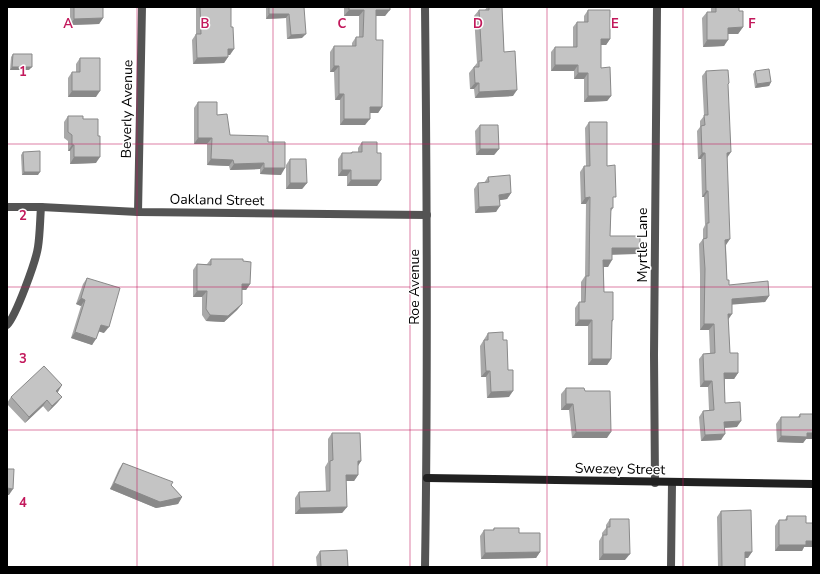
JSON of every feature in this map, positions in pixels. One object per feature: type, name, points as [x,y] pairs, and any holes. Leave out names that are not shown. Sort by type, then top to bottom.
[{"type":"street","name":"Beverly Avenue","points":[[138,212],[142,7]]},
{"type":"street","name":"Roe Avenue","points":[[425,7],[427,215],[427,478],[425,567]]},
{"type":"street","name":"Myrtle Lane","points":[[655,482],[654,347],[657,7]]},
{"type":"street","name":"Oakland Street","points":[[7,207],[41,207],[138,212],[427,215]]},
{"type":"street","points":[[7,326],[11,321],[24,291],[38,249],[41,207]]},
{"type":"street","name":"Swezey Street","points":[[427,478],[813,484]]},
{"type":"street","points":[[671,567],[672,483]]},
{"type":"building","points":[[74,7],[103,7],[103,18],[74,19]]},
{"type":"building","points":[[200,7],[231,7],[231,27],[233,27],[234,49],[228,49],[228,57],[197,58],[196,34],[201,34]]},
{"type":"building","points":[[269,7],[304,7],[306,34],[291,35],[289,14],[269,14]]},
{"type":"building","points":[[349,7],[390,7],[390,10],[376,10],[376,40],[383,40],[382,107],[370,107],[370,119],[344,119],[344,94],[339,94],[339,66],[334,66],[334,46],[356,46],[356,37],[363,37],[364,10],[349,10]]},
{"type":"building","points":[[489,7],[502,7],[504,52],[515,51],[517,90],[479,92],[479,83],[475,83],[474,67],[479,67],[479,61],[482,61],[479,10],[489,10]]},
{"type":"building","points":[[716,7],[739,7],[739,11],[743,11],[743,27],[728,28],[728,40],[707,40],[707,12],[716,12]]},
{"type":"building","points":[[588,10],[610,10],[610,39],[601,39],[601,68],[610,67],[611,96],[588,96],[588,73],[578,73],[578,65],[555,65],[555,47],[577,47],[577,22],[588,22]]},
{"type":"building","points":[[13,54],[32,54],[32,67],[12,67]]},
{"type":"building","points":[[80,58],[100,58],[100,91],[72,91],[72,72],[80,72]]},
{"type":"building","points":[[769,69],[771,82],[757,84],[755,71]]},
{"type":"building","points":[[728,70],[731,152],[727,153],[730,239],[725,240],[727,280],[729,280],[729,285],[768,281],[769,296],[732,299],[732,314],[728,314],[730,353],[738,353],[738,373],[724,373],[725,403],[740,402],[741,421],[724,422],[725,434],[705,435],[703,411],[714,410],[712,381],[704,381],[703,354],[715,353],[714,324],[704,324],[705,269],[703,239],[707,238],[707,223],[709,223],[705,153],[702,153],[701,126],[705,125],[704,115],[708,115],[706,71]]},
{"type":"building","points":[[198,102],[217,102],[217,115],[227,114],[230,135],[268,136],[268,142],[285,142],[285,168],[264,168],[264,163],[234,164],[233,160],[211,159],[212,138],[198,138]]},
{"type":"building","points":[[68,116],[83,116],[83,119],[98,119],[100,157],[74,157],[72,135],[68,132]]},
{"type":"building","points":[[589,122],[607,122],[607,166],[615,165],[616,197],[613,197],[613,208],[611,208],[610,236],[640,236],[640,248],[612,248],[612,260],[603,260],[604,292],[613,292],[611,359],[592,359],[592,320],[579,320],[579,302],[585,302],[586,276],[589,276],[590,197],[585,198],[584,166],[590,166]]},
{"type":"building","points":[[480,125],[498,125],[499,149],[480,149]]},
{"type":"building","points":[[362,142],[377,142],[377,153],[381,153],[381,180],[351,180],[351,170],[342,170],[342,153],[362,152]]},
{"type":"building","points":[[40,151],[40,172],[24,172],[23,152]]},
{"type":"building","points":[[290,159],[306,159],[307,183],[290,183]]},
{"type":"building","points":[[510,175],[511,193],[499,195],[500,206],[479,207],[478,183],[489,182],[488,177]]},
{"type":"building","points":[[211,259],[243,259],[243,261],[251,262],[250,284],[242,284],[242,304],[228,316],[210,315],[206,309],[207,291],[197,291],[197,264],[211,265]]},
{"type":"building","points":[[87,278],[120,288],[109,327],[101,325],[96,339],[75,332],[85,300],[81,298]]},
{"type":"building","points":[[503,332],[503,340],[507,340],[508,370],[513,370],[513,391],[491,392],[490,371],[486,371],[484,340],[488,340],[488,333]]},
{"type":"building","points":[[44,366],[62,385],[56,391],[62,397],[52,406],[47,400],[29,417],[11,397]]},
{"type":"building","points":[[566,388],[584,388],[585,391],[610,391],[611,432],[576,432],[573,404],[566,404]]},
{"type":"building","points":[[800,414],[813,414],[813,433],[807,433],[807,437],[781,436],[781,417],[800,417]]},
{"type":"building","points":[[332,433],[360,433],[361,461],[358,461],[358,475],[346,475],[347,507],[300,508],[299,492],[330,491],[330,461],[333,460]]},
{"type":"building","points":[[123,463],[173,482],[171,485],[182,497],[160,502],[114,483]]},
{"type":"building","points":[[7,469],[14,469],[13,489],[7,488]]},
{"type":"building","points":[[751,510],[752,552],[745,552],[745,567],[722,567],[721,511]]},
{"type":"building","points":[[787,516],[806,516],[806,523],[813,523],[813,541],[806,541],[806,545],[779,545],[779,520],[787,520]]},
{"type":"building","points":[[610,519],[629,519],[630,554],[603,554],[603,535],[607,535],[607,527],[610,527]]},
{"type":"building","points":[[494,528],[519,528],[519,533],[540,533],[540,552],[485,553],[484,530],[494,530]]},
{"type":"building","points":[[347,550],[348,567],[321,567],[320,551]]}]
